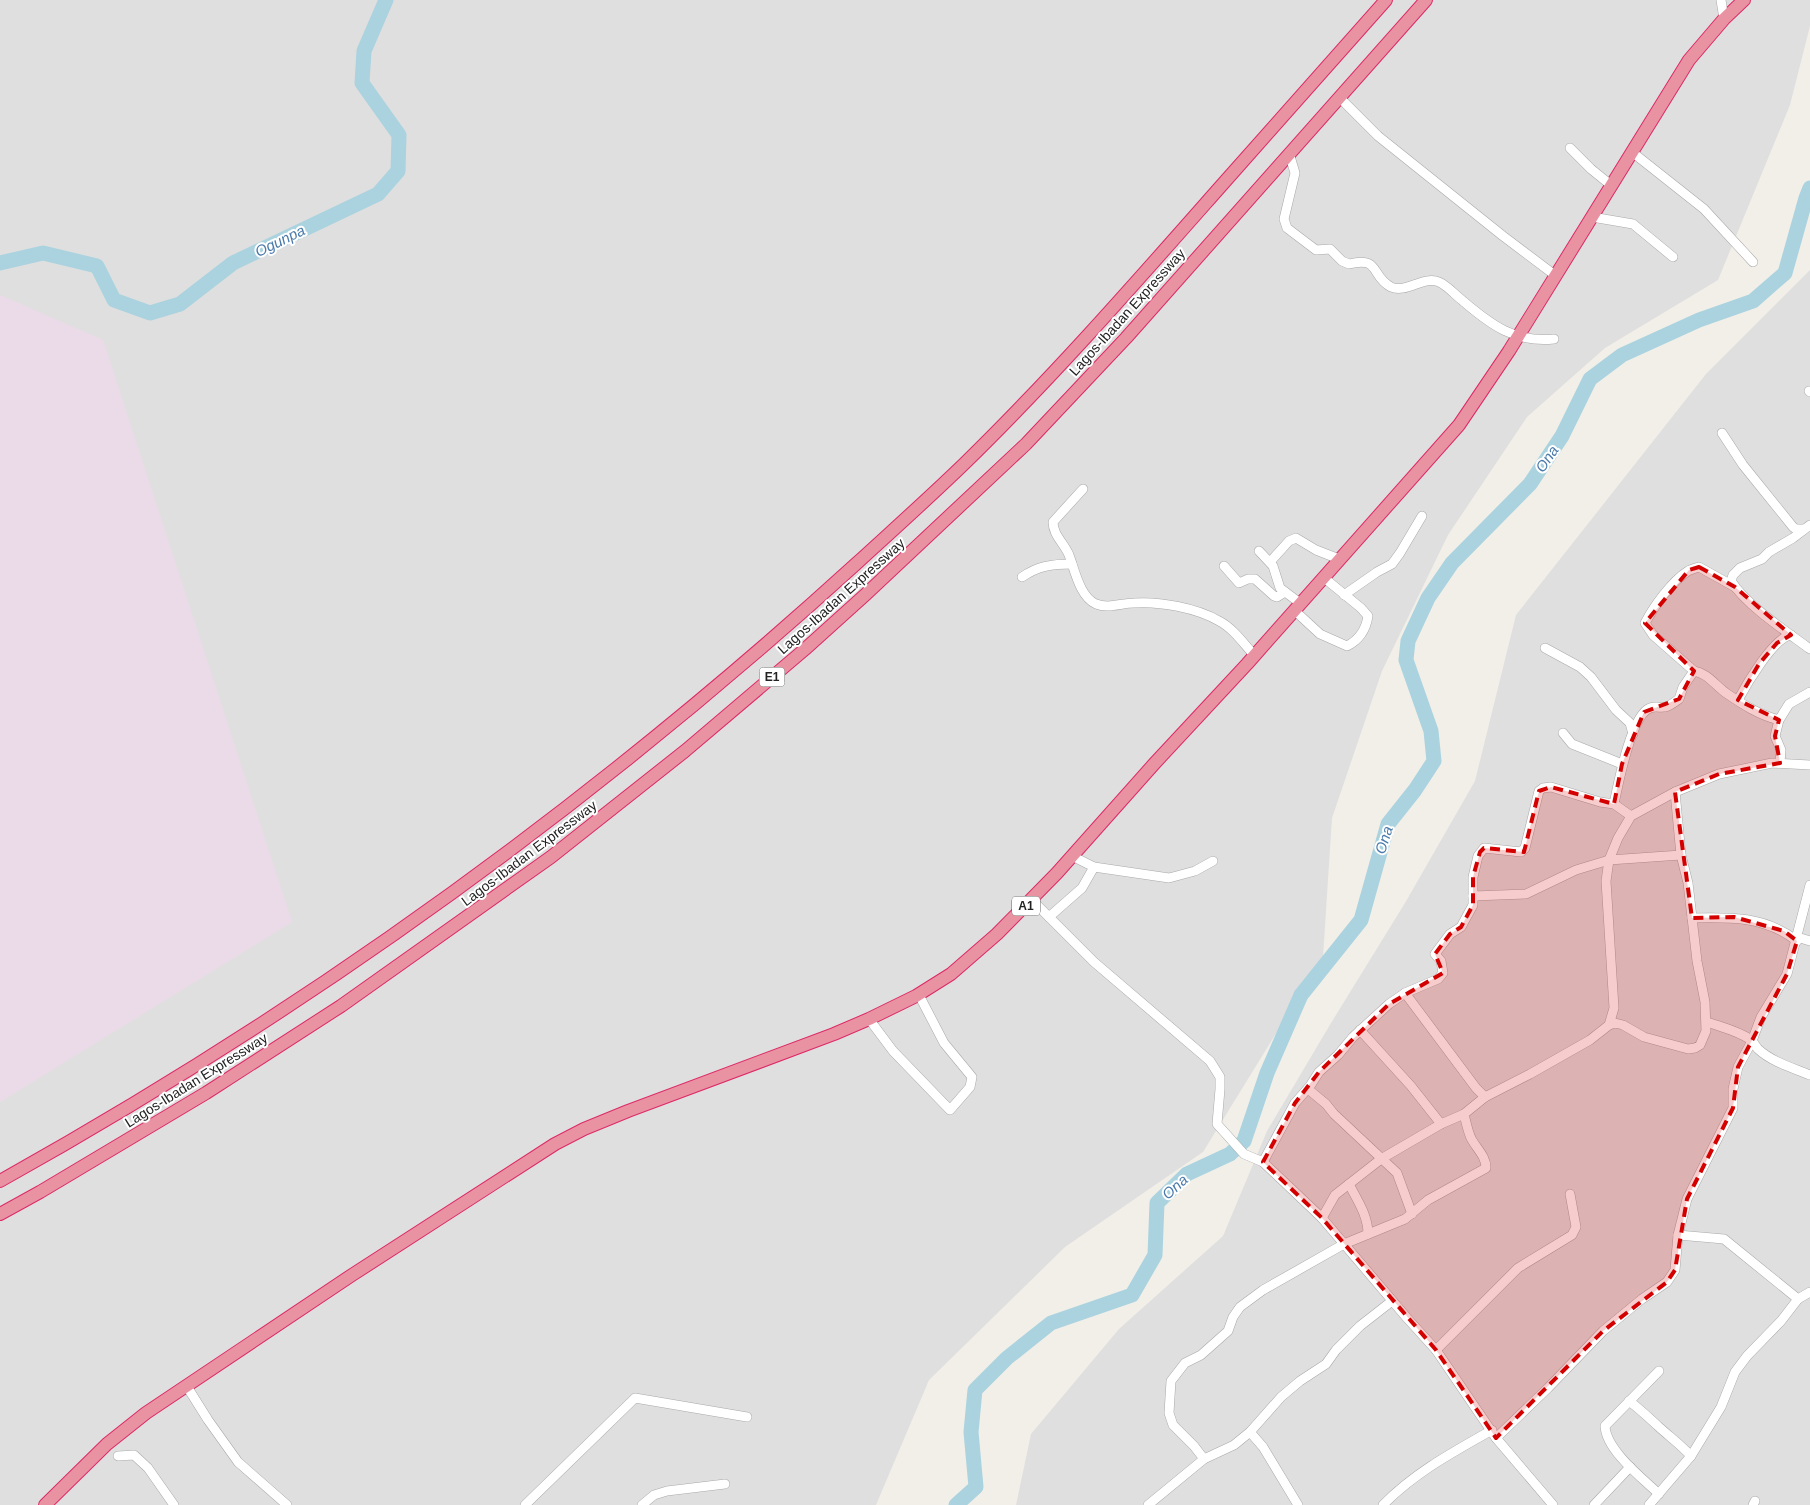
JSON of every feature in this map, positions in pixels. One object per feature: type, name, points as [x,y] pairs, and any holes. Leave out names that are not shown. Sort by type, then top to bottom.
[{"type":"highway","name":"Lagos-Ibadan Expressway","points":[[0,1181],[145,1096],[356,960],[501,858],[648,745],[831,586],[962,467],[1033,395],[1150,267],[1386,0]]},
{"type":"highway","name":"Lagos-Ibadan Expressway","points":[[0,1214],[206,1094],[341,1006],[551,857],[685,751],[804,650],[866,595],[1026,444],[1132,331],[1426,0]]},
{"type":"highway","name":"A1","points":[[45,1505],[107,1444],[186,1385],[555,1144],[584,1129],[628,1111],[834,1034],[869,1019],[919,995],[971,958],[1032,900],[1254,655],[1458,425],[1518,337],[1689,60],[1724,19],[1744,0]]},
{"type":"street","points":[[1721,0],[1724,19]]},
{"type":"street","points":[[1339,97],[1378,136],[1556,276]]},
{"type":"street","points":[[1570,148],[1612,186]]},
{"type":"street","points":[[1632,152],[1704,209],[1753,262]]},
{"type":"street","points":[[1289,153],[1295,173],[1284,220],[1287,228],[1309,246],[1316,250],[1330,249],[1349,264],[1362,261],[1370,264],[1392,288],[1402,288],[1433,279],[1441,282],[1491,323],[1518,337],[1540,341],[1554,339]]},
{"type":"street","points":[[1592,216],[1633,224],[1672,257]]},
{"type":"street","points":[[1722,434],[1743,465],[1792,527],[1796,529],[1807,527]]},
{"type":"street","points":[[1083,489],[1053,522],[1053,529],[1068,553],[1085,596],[1096,604],[1109,606],[1134,603],[1170,606],[1198,612],[1220,621],[1254,655]]},
{"type":"street","points":[[1344,595],[1392,564],[1422,516]]},
{"type":"street","points":[[1807,527],[1794,538],[1769,552],[1762,559],[1740,568],[1731,581],[1752,604],[1810,649]]},
{"type":"street","points":[[1270,562],[1289,541],[1296,538],[1316,550],[1340,559]]},
{"type":"street","points":[[1260,550],[1273,566],[1280,588],[1320,634],[1347,646],[1356,642],[1367,623],[1368,616],[1362,608],[1323,577]]},
{"type":"street","points":[[1022,577],[1032,570],[1046,565],[1072,564]]},
{"type":"street","points":[[1224,566],[1238,583],[1248,579],[1255,579],[1274,596],[1284,592]]},
{"type":"street","points":[[1735,587],[1699,567],[1689,570],[1664,596],[1645,623],[1658,640],[1694,671],[1702,672],[1738,700],[1764,716],[1779,720]]},
{"type":"street","points":[[1738,700],[1759,664],[1777,643],[1786,636],[1792,635]]},
{"type":"street","points":[[1545,648],[1580,667],[1591,677],[1616,710],[1630,723],[1632,734]]},
{"type":"street","points":[[1614,804],[1622,764],[1632,734],[1644,712],[1650,708],[1666,707],[1679,699],[1683,687],[1694,671]]},
{"type":"street","points":[[1780,764],[1781,750],[1775,736],[1779,720],[1790,704],[1810,692]]},
{"type":"street","points":[[1563,733],[1572,744],[1622,764]]},
{"type":"street","points":[[1609,1025],[1614,1008],[1606,882],[1609,860],[1618,838],[1631,816],[1675,792],[1719,774],[1772,763],[1810,765]]},
{"type":"street","points":[[1263,1162],[1296,1103],[1319,1072],[1338,1056],[1360,1030],[1389,1004],[1405,993],[1438,979],[1443,973],[1441,961],[1435,954],[1450,934],[1461,927],[1473,905],[1473,877],[1480,852],[1484,848],[1521,852],[1525,848],[1539,792],[1543,788],[1551,787],[1600,802],[1614,804],[1631,816]]},
{"type":"street","points":[[1322,1218],[1335,1195],[1381,1159],[1441,1124],[1464,1114],[1485,1096],[1530,1074],[1590,1040],[1609,1025],[1615,1023],[1623,1024],[1644,1037],[1688,1049],[1700,1045],[1706,1031],[1707,1022],[1688,883],[1681,855],[1675,792]]},
{"type":"street","points":[[1473,896],[1526,894],[1576,870],[1609,860],[1681,855]]},
{"type":"street","points":[[1072,856],[1094,867],[1169,878],[1195,871],[1213,861]]},
{"type":"street","points":[[1049,917],[1082,888],[1094,867]]},
{"type":"street","points":[[1384,1505],[1399,1489],[1422,1472],[1494,1434],[1548,1388],[1603,1330],[1667,1282],[1675,1270],[1678,1235],[1687,1199],[1733,1108],[1733,1089],[1738,1067],[1752,1041],[1761,1017],[1787,974],[1810,885]]},
{"type":"street","points":[[1032,900],[1094,962],[1210,1061],[1220,1077],[1217,1124],[1244,1154],[1263,1162],[1322,1218],[1436,1350],[1494,1434],[1553,1505]]},
{"type":"street","points":[[1692,918],[1734,917],[1769,924],[1797,939],[1810,941]]},
{"type":"street","points":[[1405,993],[1476,1088],[1485,1096]]},
{"type":"street","points":[[869,1019],[893,1051],[950,1110],[970,1086],[972,1078],[944,1043],[919,995]]},
{"type":"street","points":[[1707,1022],[1752,1041],[1770,1057],[1810,1075]]},
{"type":"street","points":[[1360,1030],[1411,1086],[1441,1124]]},
{"type":"street","points":[[1308,1089],[1397,1173],[1412,1214]]},
{"type":"street","points":[[1204,1459],[1173,1424],[1169,1412],[1172,1381],[1185,1363],[1201,1355],[1228,1331],[1233,1317],[1240,1307],[1286,1276],[1344,1244],[1405,1219],[1428,1200],[1486,1168],[1483,1156],[1471,1139],[1464,1114]]},
{"type":"street","points":[[1349,1184],[1368,1224],[1368,1234]]},
{"type":"street","points":[[1436,1350],[1518,1268],[1572,1234],[1576,1227],[1570,1194]]},
{"type":"street","points":[[1678,1235],[1724,1240],[1798,1300]]},
{"type":"street","points":[[1649,1505],[1691,1456],[1721,1407],[1735,1372],[1743,1361],[1798,1300],[1810,1292]]},
{"type":"street","points":[[1148,1505],[1204,1459],[1234,1445],[1250,1432],[1300,1381],[1326,1364],[1336,1350],[1360,1326],[1392,1301]]},
{"type":"street","points":[[1659,1371],[1605,1426],[1608,1440],[1630,1467],[1659,1494]]},
{"type":"street","points":[[186,1385],[238,1462],[287,1505]]},
{"type":"street","points":[[525,1505],[635,1398],[747,1417]]},
{"type":"street","points":[[1630,1401],[1681,1444],[1691,1456]]},
{"type":"street","points":[[1250,1432],[1262,1446],[1298,1505]]},
{"type":"street","points":[[118,1456],[134,1455],[148,1468],[174,1505]]},
{"type":"street","points":[[1594,1505],[1630,1467]]},
{"type":"street","points":[[642,1505],[654,1496],[667,1491],[725,1484]]},
{"type":"highlighted area","points":[[1699,567],[1735,587],[1791,635],[1777,643],[1759,664],[1738,700],[1779,720],[1775,736],[1780,763],[1719,774],[1675,792],[1692,918],[1734,917],[1784,931],[1797,941],[1787,974],[1738,1067],[1733,1108],[1687,1199],[1675,1270],[1667,1282],[1603,1331],[1496,1438],[1436,1350],[1322,1218],[1263,1162],[1295,1103],[1319,1072],[1389,1004],[1443,973],[1435,954],[1450,934],[1461,927],[1473,905],[1473,877],[1480,852],[1484,848],[1524,852],[1539,791],[1551,787],[1614,804],[1622,764],[1644,712],[1679,699],[1694,671],[1645,623],[1689,570]]},
{"type":"shaded area","points":[[0,0],[1810,0],[1810,26],[1790,105],[1718,280],[1605,348],[1527,417],[1448,535],[1382,671],[1332,818],[1323,957],[1203,1152],[1065,1247],[929,1380],[876,1505],[0,1505]]},
{"type":"shaded area","points":[[1810,270],[1810,1505],[1016,1505],[1031,1434],[1119,1329],[1223,1236],[1267,1131],[1405,903],[1475,781],[1516,615],[1706,374]]},
{"type":"shaded area","points":[[0,295],[103,340],[292,922],[0,1102]]},
{"type":"waterway","name":"Ogunpa","points":[[0,263],[43,253],[97,266],[114,300],[150,313],[180,304],[233,263],[378,194],[398,171],[399,135],[362,83],[364,51],[386,0]]},
{"type":"waterway","name":"Ona","points":[[956,1505],[976,1487],[971,1432],[975,1390],[1007,1358],[1051,1323],[1132,1295],[1155,1255],[1157,1203],[1187,1174],[1230,1154],[1244,1141],[1267,1073],[1301,995],[1361,920],[1388,824],[1415,790],[1434,761],[1431,731],[1406,660],[1408,641],[1428,598],[1452,563],[1530,484],[1562,436],[1590,379],[1622,355],[1699,320],[1753,301],[1785,273],[1810,188]]}]
